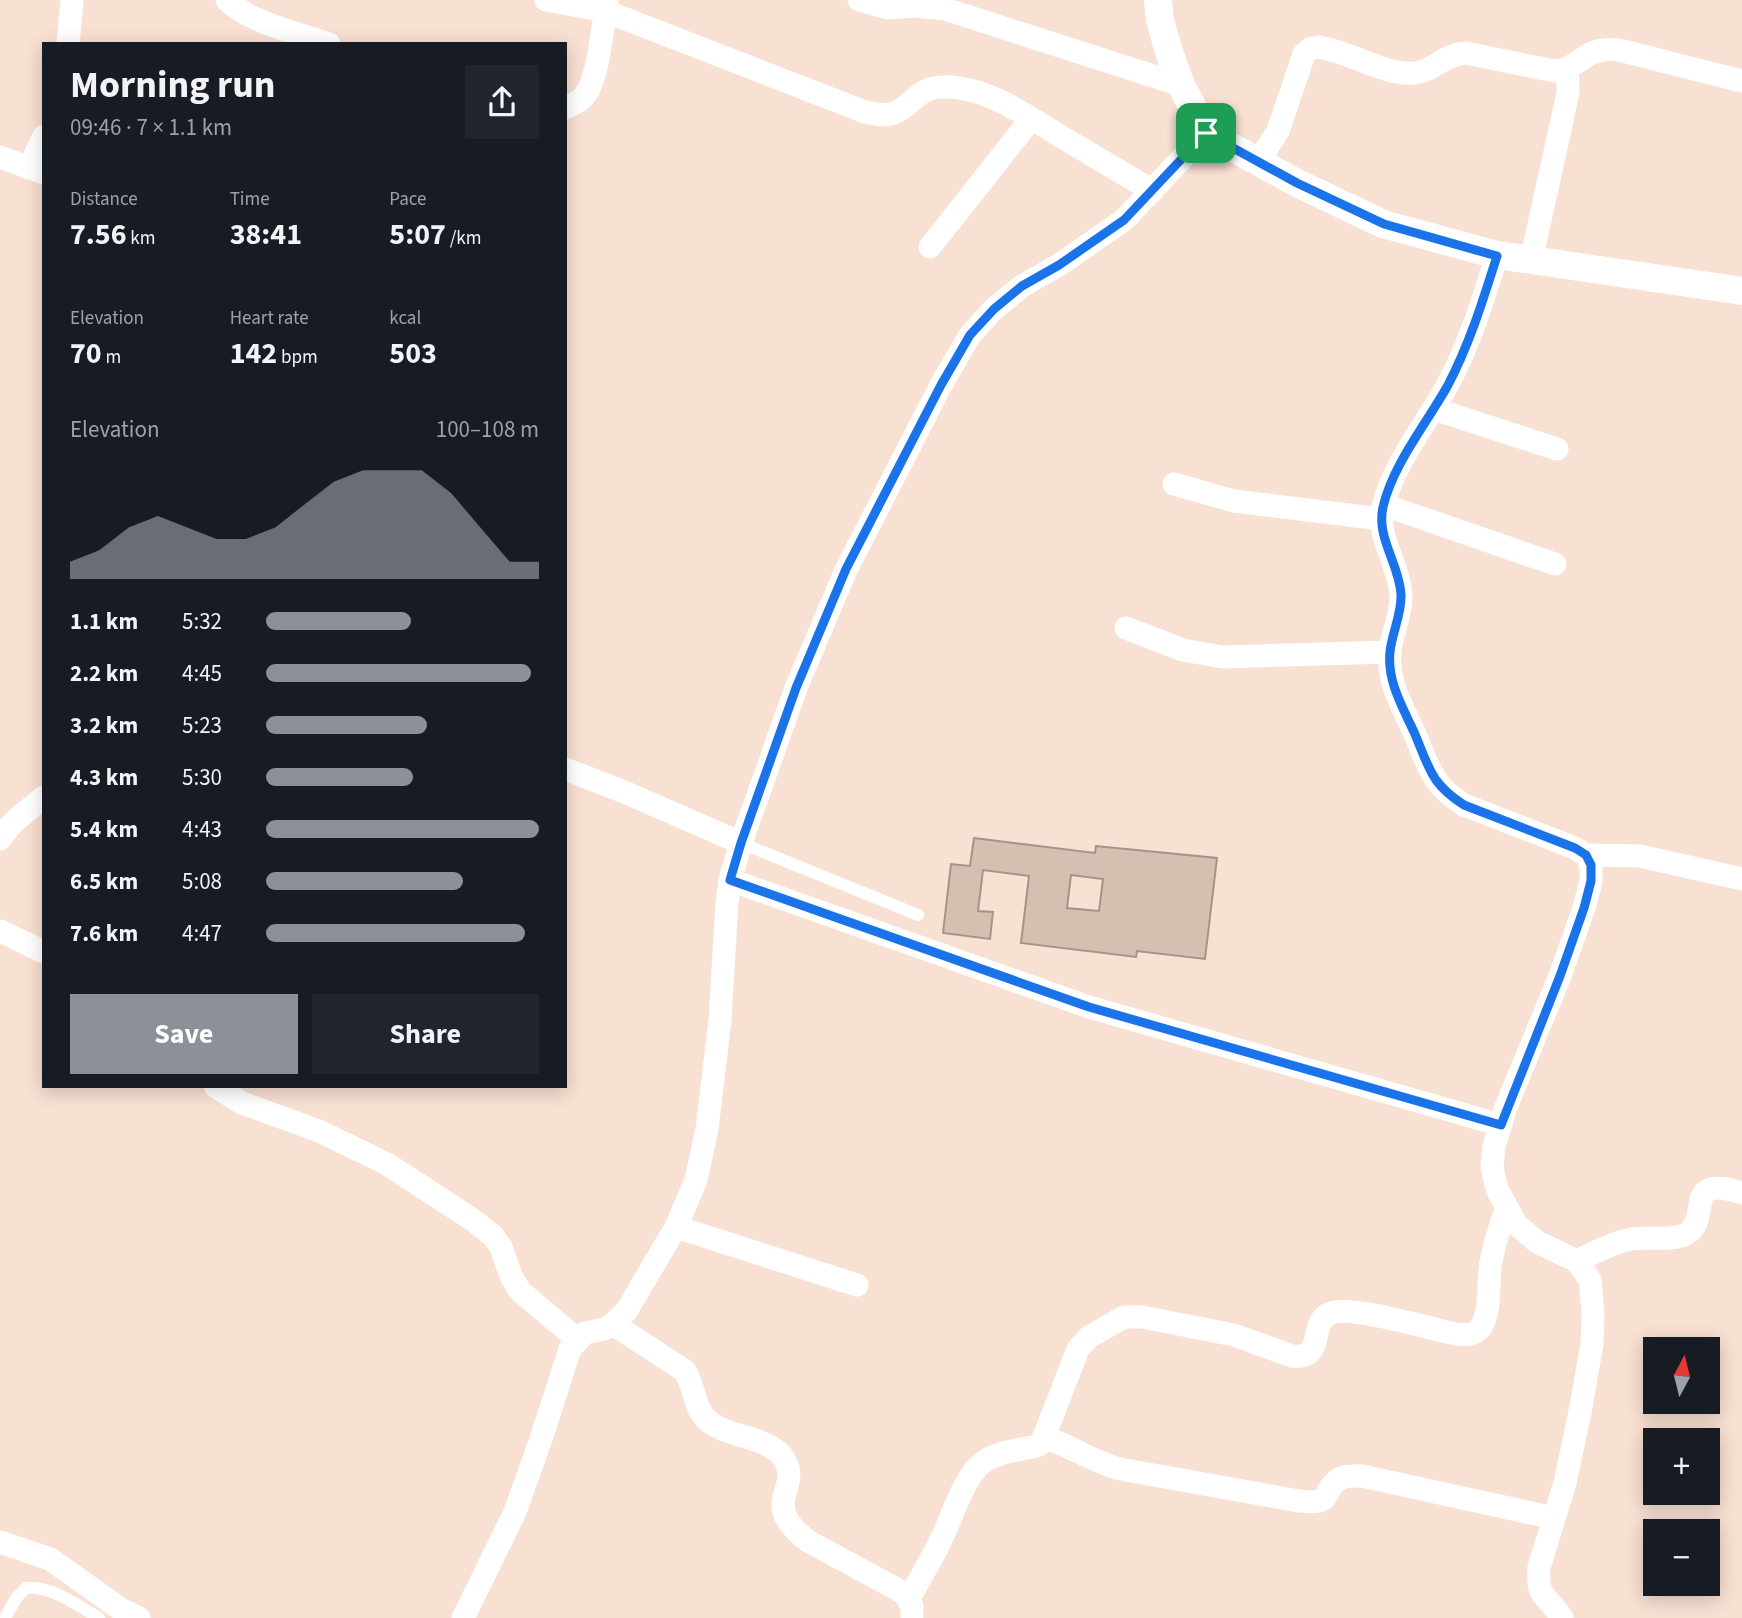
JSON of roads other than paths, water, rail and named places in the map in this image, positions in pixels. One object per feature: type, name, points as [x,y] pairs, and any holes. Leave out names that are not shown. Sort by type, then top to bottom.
[{"type":"street","points":[[68,42],[72,0]]},
{"type":"street","points":[[227,0],[258,19],[324,42]]},
{"type":"street","points":[[546,0],[606,5],[865,113],[895,113],[918,93],[934,88],[948,87],[999,100],[1153,191]]},
{"type":"street","points":[[1158,0],[1160,20],[1181,85],[1206,133],[1258,162],[1384,224],[1497,256],[1740,284]]},
{"type":"street","points":[[864,1],[876,6],[898,9],[980,9],[1181,85]]},
{"type":"street","points":[[567,107],[587,92],[594,73],[606,5]]},
{"type":"street","points":[[1258,162],[1278,131],[1299,64],[1310,49],[1318,47],[1405,73],[1418,73],[1456,53],[1555,71],[1564,70],[1594,50],[1605,48],[1742,81]]},
{"type":"street","points":[[1531,261],[1568,93],[1568,80],[1564,70]]},
{"type":"street","points":[[930,247],[1031,119]]},
{"type":"street","points":[[463,1618],[514,1512],[570,1349],[577,1339],[585,1334],[613,1324],[635,1298],[645,1276],[676,1227],[696,1180],[707,1129],[730,880],[796,688],[846,569],[941,385],[970,335],[994,309],[1022,286],[1059,265],[1124,220],[1206,133]]},
{"type":"street","points":[[0,157],[36,170],[42,144]]},
{"type":"street","points":[[1497,256],[1470,339],[1434,409],[1392,480],[1383,512],[1384,541],[1401,596],[1399,618],[1390,652],[1391,672],[1401,706],[1428,766],[1450,796],[1475,810],[1555,839],[1586,855],[1640,856],[1742,879]]},
{"type":"street","points":[[1434,409],[1557,449]]},
{"type":"street","points":[[1174,484],[1234,501],[1383,512],[1555,564]]},
{"type":"street","points":[[1126,628],[1184,650],[1222,657],[1390,652]]},
{"type":"street","points":[[567,770],[741,843]]},
{"type":"street","points":[[0,839],[16,819],[42,799]]},
{"type":"street","points":[[1562,1618],[1540,1592],[1538,1578],[1565,1483],[1591,1344],[1593,1313],[1590,1280],[1577,1261],[1537,1242],[1516,1224],[1497,1189],[1493,1168],[1494,1146],[1501,1125],[1576,933],[1591,881],[1591,865],[1586,855]]},
{"type":"street","points":[[730,880],[1089,1007],[1501,1125]]},
{"type":"street","points":[[0,931],[42,951]]},
{"type":"street","points":[[218,1088],[242,1103],[319,1131],[378,1159],[473,1220],[493,1236],[501,1247],[511,1276],[520,1291],[577,1339]]},
{"type":"street","points":[[1577,1261],[1608,1246],[1634,1239],[1674,1237],[1686,1233],[1694,1227],[1700,1202],[1706,1192],[1715,1187],[1742,1192]]},
{"type":"street","points":[[613,1324],[685,1371],[697,1407],[713,1425],[771,1447],[780,1454],[788,1471],[782,1506],[785,1519],[795,1531],[808,1541],[893,1586],[911,1608],[968,1481],[979,1465],[1011,1450],[1039,1445],[1078,1349],[1088,1337],[1124,1317],[1142,1317],[1234,1335],[1301,1357],[1309,1354],[1315,1345],[1322,1320],[1330,1313],[1341,1311],[1451,1334],[1474,1334],[1484,1318],[1491,1262],[1506,1209]]},
{"type":"street","points":[[676,1227],[856,1285]]},
{"type":"street","points":[[1044,1437],[1065,1444],[1101,1464],[1120,1469],[1298,1501],[1318,1502],[1325,1499],[1339,1479],[1362,1476],[1554,1518]]},
{"type":"street","points":[[0,1542],[50,1559],[120,1608],[139,1618]]},
{"type":"lane","points":[[741,843],[918,915]]},
{"type":"lane","points":[[5,1618],[16,1598],[26,1588],[34,1587],[51,1591],[99,1618]]}]
